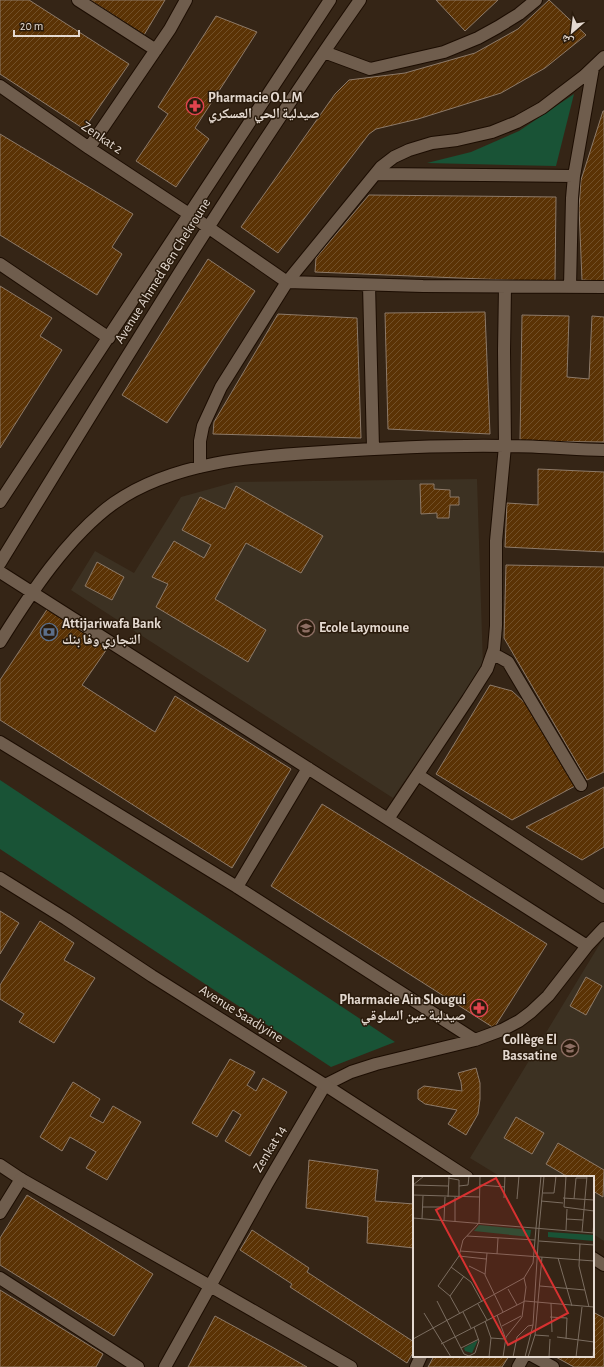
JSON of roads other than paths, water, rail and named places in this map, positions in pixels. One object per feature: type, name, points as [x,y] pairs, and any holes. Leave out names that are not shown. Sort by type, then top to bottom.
[{"type":"street","points":[[78,0],[156,50]]},
{"type":"street","points":[[89,148],[170,29],[186,0]]},
{"type":"street","name":"Avenue Ahmed Ben Chekroune","points":[[0,502],[330,0]]},
{"type":"street","name":"Avenue Ahmed Ben Chekroune","points":[[0,563],[208,227],[360,0]]},
{"type":"street","points":[[324,52],[370,69],[444,52],[478,38],[498,27],[519,14],[536,0]]},
{"type":"street","points":[[200,467],[200,441],[203,426],[221,387],[287,282],[376,174],[394,157],[409,150],[432,143],[457,140],[492,132],[517,122],[542,108],[600,64]]},
{"type":"street","points":[[570,286],[574,176],[600,64]]},
{"type":"street","name":"Zenkat 2","points":[[0,86],[287,282]]},
{"type":"street","points":[[376,174],[574,176]]},
{"type":"street","points":[[0,264],[109,338]]},
{"type":"street","points":[[287,282],[369,285],[604,287]]},
{"type":"street","points":[[369,285],[373,448]]},
{"type":"street","points":[[388,819],[477,686],[487,669],[492,656],[495,639],[496,541],[506,446],[504,351],[505,287]]},
{"type":"street","points":[[0,642],[32,593],[66,548],[100,513],[149,483],[200,467],[296,454],[373,448],[506,446],[604,450]]},
{"type":"street","points":[[0,572],[587,946]]},
{"type":"street","points":[[492,656],[508,662],[581,785]]},
{"type":"street","points":[[0,742],[237,887],[475,1040]]},
{"type":"street","points":[[237,887],[308,768]]},
{"type":"street","points":[[418,775],[604,896]]},
{"type":"street","name":"Avenue Saadiyine","points":[[0,878],[465,1176]]},
{"type":"street","points":[[325,1085],[351,1072],[376,1064],[475,1040],[502,1030],[531,1012],[548,996],[587,946],[604,928]]},
{"type":"street","name":"Zenkat 14","points":[[165,1367],[267,1184],[325,1085]]},
{"type":"street","points":[[0,1165],[21,1179],[351,1367]]},
{"type":"street","points":[[0,1213],[21,1179]]},
{"type":"street","points":[[594,1259],[604,1265]]},
{"type":"street","points":[[0,1278],[138,1367]]},
{"type":"street","points":[[416,1367],[421,1357]]},
{"type":"street","points":[[518,1367],[523,1357]]},
{"type":"street","points":[[535,1357],[553,1367]]},
{"type":"place","name":"Pharmacie O.L.M صيدلية الحي العسكري","points":[[195,106]]},
{"type":"place","name":"Ecole Laymoune","points":[[306,628]]},
{"type":"place","name":"Attijariwafa Bank التجاري وفا بنك","points":[[49,632]]},
{"type":"place","name":"Pharmacie Ain Slougui صيدلية عين السلوقي","points":[[479,1008]]},
{"type":"place","name":"Collège El Bassatine","points":[[570,1048]]}]
